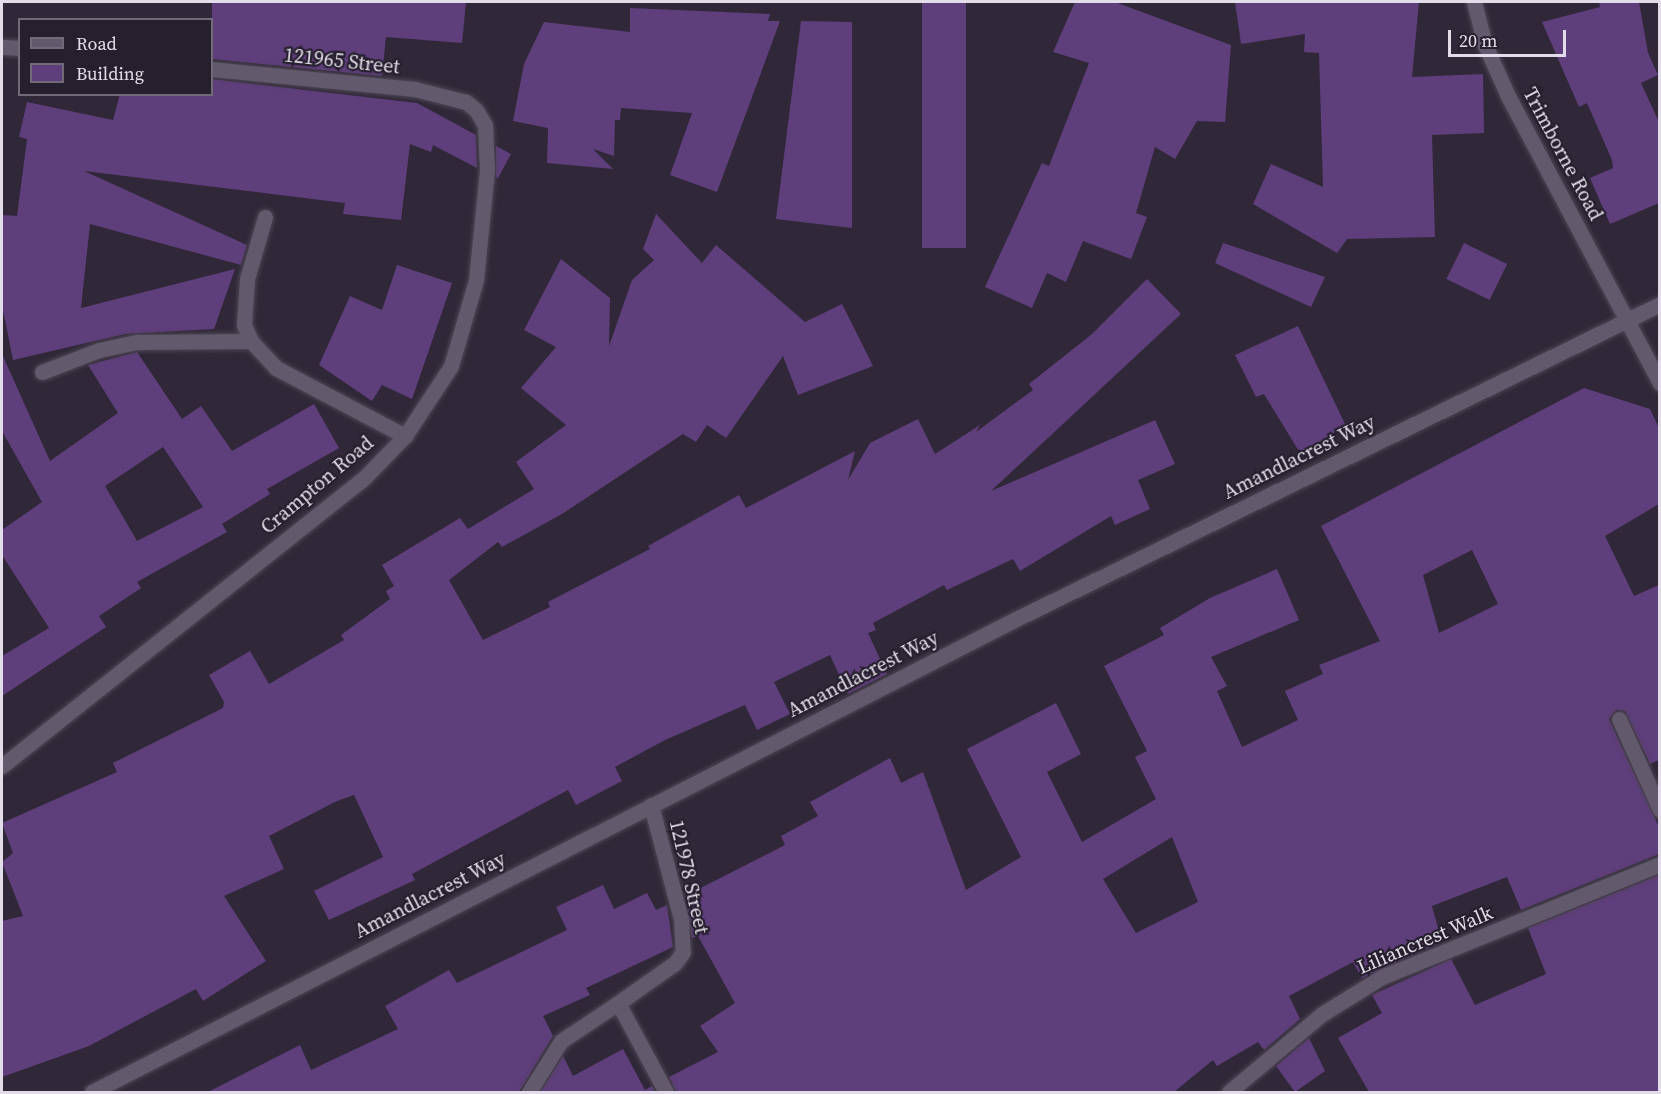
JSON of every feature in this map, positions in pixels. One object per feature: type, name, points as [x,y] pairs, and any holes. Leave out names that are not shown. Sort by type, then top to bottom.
[{"type":"street","name":"Trimborne Road","points":[[1474,2],[1485,45],[1508,96],[1628,320],[1659,383]]},
{"type":"street","points":[[2,46],[18,48]]},
{"type":"street","name":"121965 Street","points":[[213,69],[415,89],[466,102]]},
{"type":"street","name":"Crampton Road","points":[[2,766],[363,480],[405,436],[451,366],[476,280],[487,169],[485,124],[466,102]]},
{"type":"street","points":[[265,217],[247,279],[244,326],[251,341],[276,368],[405,436]]},
{"type":"street","name":"Amandlacrest Way","points":[[92,1092],[1016,619],[1659,304]]},
{"type":"street","points":[[42,372],[99,350],[138,342],[251,341]]},
{"type":"street","points":[[1619,719],[1659,810]]},
{"type":"street","name":"121978 Street","points":[[618,1003],[675,963],[683,952],[681,919],[651,806]]},
{"type":"street","name":"Liliancrest Walk","points":[[1229,1092],[1322,1014],[1382,977],[1659,864]]},
{"type":"street","points":[[528,1092],[561,1041],[618,1003],[666,1092]]},
{"type":"building","points":[[212,2],[466,2],[462,43],[386,37],[382,76],[213,59]]},
{"type":"building","points":[[922,2],[966,2],[966,248],[922,248]]},
{"type":"building","points":[[1075,2],[1115,2],[1231,45],[1225,122],[1197,121],[1175,159],[1155,147],[1136,213],[1147,217],[1131,259],[1083,241],[1066,282],[1047,273],[1032,308],[985,287],[1042,163],[1049,166],[1089,63],[1053,52]]},
{"type":"building","points":[[1235,2],[1419,2],[1412,77],[1483,74],[1484,133],[1432,135],[1435,237],[1347,239],[1337,253],[1253,204],[1271,164],[1323,187],[1319,53],[1304,52],[1305,34],[1241,44]]},
{"type":"building","points":[[1599,2],[1639,2],[1648,53],[1658,75],[1641,83],[1659,122],[1659,203],[1610,224],[1590,178],[1613,168],[1612,160],[1587,103],[1579,107],[1542,22],[1600,7]]},
{"type":"building","points":[[630,8],[770,14],[768,21],[780,21],[717,192],[670,175],[692,113],[621,108],[620,120],[615,120],[614,156],[593,149],[613,169],[547,163],[548,128],[513,121],[524,64],[544,22],[630,32]]},
{"type":"building","points":[[801,21],[852,22],[852,228],[776,219]]},
{"type":"building","points":[[213,79],[417,103],[476,135],[477,168],[433,145],[431,152],[410,144],[401,220],[343,214],[345,203],[84,171],[247,245],[241,265],[90,224],[81,308],[235,269],[214,329],[125,334],[13,360],[2,305],[2,215],[17,216],[27,139],[19,137],[27,102],[113,120],[119,96],[213,96]]},
{"type":"building","points":[[496,146],[511,154],[498,178],[496,177]]},
{"type":"building","points":[[656,214],[702,263],[716,245],[805,322],[842,304],[873,366],[798,395],[783,356],[726,438],[707,425],[696,442],[683,434],[562,514],[502,547],[498,542],[449,580],[483,640],[550,607],[548,602],[650,549],[648,546],[739,495],[746,508],[855,451],[848,480],[870,443],[918,419],[935,454],[980,425],[976,432],[1033,390],[1029,384],[1092,334],[1147,279],[1181,314],[991,491],[1155,420],[1175,464],[1138,480],[1150,509],[1115,525],[1111,516],[1020,571],[1013,559],[947,590],[944,585],[873,623],[876,630],[868,633],[887,674],[848,694],[830,655],[774,682],[790,714],[757,730],[745,705],[665,740],[615,767],[622,781],[576,805],[568,790],[412,874],[415,880],[329,920],[314,891],[383,857],[354,795],[337,801],[269,836],[284,869],[224,896],[266,961],[203,1001],[196,989],[89,1046],[2,1077],[2,921],[23,916],[2,862],[13,853],[2,823],[117,772],[113,763],[223,708],[224,702],[209,675],[250,651],[269,684],[344,640],[341,635],[390,599],[386,591],[394,586],[382,565],[460,518],[468,529],[534,489],[516,462],[566,425],[521,388],[556,347],[524,330],[561,259],[610,298],[609,346],[632,280],[654,260],[643,249]]},
{"type":"building","points":[[1223,243],[1325,277],[1311,307],[1215,263]]},
{"type":"building","points":[[1464,243],[1507,264],[1490,300],[1446,279]]},
{"type":"building","points":[[397,265],[452,283],[412,399],[382,385],[372,401],[319,365],[350,296],[382,310]]},
{"type":"building","points":[[1298,326],[1346,426],[1300,453],[1264,394],[1256,397],[1235,355]]},
{"type":"building","points":[[137,352],[182,419],[201,406],[232,451],[314,404],[339,448],[267,489],[270,494],[222,524],[227,532],[137,582],[141,588],[99,616],[106,627],[2,696],[2,656],[49,628],[2,555],[2,530],[42,502],[2,431],[2,354],[50,461],[118,413],[88,365]],"holes":[[[163,447],[203,507],[137,541],[105,486]]]},
{"type":"building","points":[[1584,388],[1650,409],[1659,428],[1659,504],[1605,536],[1634,596],[1659,585],[1659,760],[1650,764],[1625,711],[1616,710],[1609,719],[1659,827],[1659,854],[1521,910],[1507,877],[1432,906],[1442,942],[1362,978],[1353,962],[1289,996],[1300,1019],[1264,1050],[1258,1042],[1217,1066],[1213,1060],[1174,1092],[676,1092],[669,1077],[718,1052],[700,1026],[735,1003],[698,936],[692,938],[685,896],[785,845],[781,836],[818,816],[810,802],[890,758],[901,783],[923,772],[966,890],[1021,857],[967,749],[1056,703],[1081,754],[1047,772],[1082,842],[1156,799],[1135,757],[1147,751],[1104,666],[1164,635],[1160,628],[1210,598],[1277,569],[1299,620],[1211,657],[1227,686],[1217,691],[1242,747],[1298,720],[1285,691],[1323,674],[1319,665],[1380,641],[1321,526]],"holes":[[[1472,550],[1498,604],[1439,633],[1423,575]],[[1172,837],[1198,902],[1136,933],[1103,879]]]},
{"type":"building","points":[[1659,875],[1659,1092],[1369,1092],[1338,1038],[1382,1013],[1372,995],[1451,959],[1475,1005],[1546,974],[1528,928]]},
{"type":"building","points":[[603,885],[614,909],[647,893],[656,910],[667,905],[673,947],[586,988],[590,995],[543,1016],[553,1036],[519,1092],[208,1092],[300,1045],[311,1070],[398,1029],[385,1006],[449,970],[457,983],[567,930],[556,907]]},
{"type":"building","points":[[1309,1038],[1325,1071],[1295,1092],[1276,1066]]},
{"type":"building","points":[[623,1049],[645,1090],[652,1086],[655,1092],[540,1092],[563,1056],[573,1076]]}]
